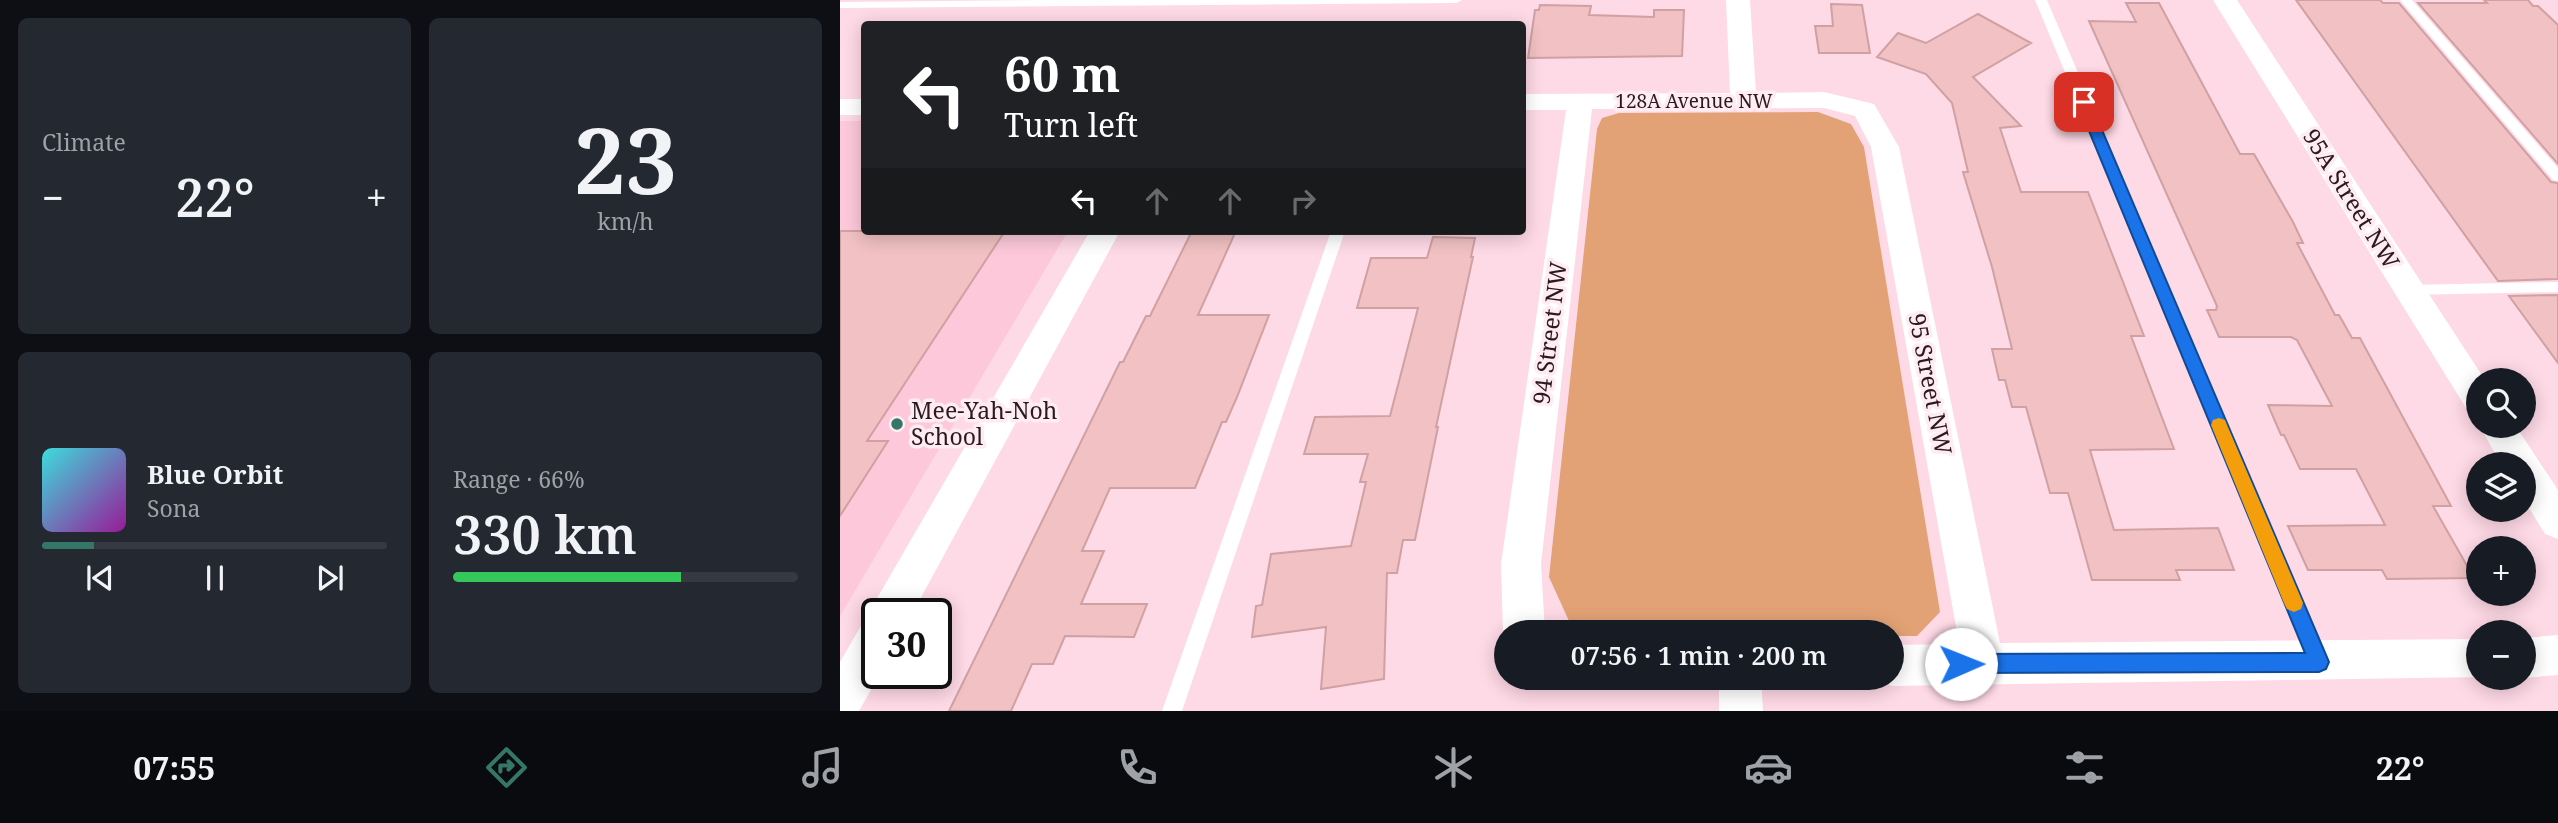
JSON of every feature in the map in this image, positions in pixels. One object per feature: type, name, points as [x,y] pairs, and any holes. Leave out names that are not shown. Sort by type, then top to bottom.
[{"type":"street","points":[[1738,0],[1743,100]]},
{"type":"street","name":"95A Street NW","points":[[2225,0],[2466,379]]},
{"type":"street","name":"128A Avenue NW","points":[[1526,102],[1824,100],[1865,110]]},
{"type":"street","name":"94 Street NW","points":[[1523,620],[1521,564],[1580,102]]},
{"type":"street","points":[[840,107],[861,107]]},
{"type":"street","name":"95 Street NW","points":[[1865,110],[1885,147],[1983,663]]},
{"type":"street","points":[[899,598],[1103,235]]},
{"type":"street","points":[[2536,487],[2558,522]]},
{"type":"street","points":[[1904,665],[2466,659]]},
{"type":"street","points":[[840,703],[861,666]]},
{"type":"street","points":[[1740,690],[1741,711]]},
{"type":"lane","points":[[840,5],[1456,0]]},
{"type":"lane","points":[[2041,0],[2319,662]]},
{"type":"lane","points":[[2406,0],[2558,177]]},
{"type":"lane","points":[[1172,711],[1337,235]]},
{"type":"lane","points":[[2408,289],[2558,287]]},
{"type":"shaded area","points":[[1818,112],[1851,124],[1864,147],[1940,612],[1917,636],[1904,636],[1904,620],[1569,620],[1549,577],[1597,129],[1602,118],[1619,113]]},
{"type":"shaded area","name":"Mee-Yah-Noh School","points":[[840,121],[861,121],[861,235],[1066,235],[840,616]]},
{"type":"building","points":[[2296,0],[2380,0],[2383,3],[2399,3],[2551,182],[2558,183],[2558,279],[2498,281]]},
{"type":"building","points":[[2484,0],[2528,0],[2558,25],[2558,164],[2418,3],[2487,3]]},
{"type":"building","points":[[2126,3],[2159,3],[2240,154],[2254,154],[2293,222],[2303,243],[2297,243],[2335,315],[2339,315],[2352,338],[2360,338],[2451,506],[2433,506],[2466,564],[2466,578],[2387,579],[2382,570],[2308,570],[2288,526],[2385,525],[2356,469],[2300,469],[2284,435],[2281,435],[2268,405],[2332,406],[2297,340],[2291,337],[2219,337],[2207,310],[2216,310],[2217,306],[2089,21],[2136,22]]},
{"type":"building","points":[[1831,4],[1862,5],[1870,53],[1819,53],[1815,26],[1833,26]]},
{"type":"building","points":[[1540,5],[1591,6],[1589,15],[1654,17],[1654,10],[1684,10],[1682,56],[1528,58],[1535,10],[1539,10]]},
{"type":"building","points":[[1978,14],[2031,43],[1973,77],[2021,126],[2000,128],[2021,192],[2088,192],[2144,336],[2131,336],[2174,449],[2090,450],[2114,530],[2218,528],[2234,570],[2176,570],[2180,580],[2092,580],[2068,493],[2050,493],[2026,407],[2012,407],[2005,380],[1999,380],[1992,349],[2012,349],[1992,267],[1963,172],[1968,172],[1952,103],[1926,74],[1877,57],[1898,33],[1926,43]]},
{"type":"building","points":[[840,231],[861,231],[861,235],[1002,235],[867,441],[888,441],[840,516]]},
{"type":"building","points":[[1190,235],[1234,235],[1198,315],[1269,315],[1237,397],[1226,422],[1222,422],[1195,488],[1110,488],[1082,551],[1104,551],[1081,604],[1147,604],[1134,637],[1065,636],[1053,664],[1032,664],[1011,711],[949,711],[1120,362],[1123,362],[1146,316],[1150,316]]},
{"type":"building","points":[[1433,237],[1475,238],[1415,540],[1403,540],[1397,573],[1387,573],[1384,679],[1321,689],[1326,627],[1252,637],[1256,606],[1262,605],[1271,554],[1351,546],[1366,482],[1360,482],[1368,454],[1304,454],[1315,417],[1390,416],[1418,308],[1357,308],[1371,258],[1427,258]]},
{"type":"building","points":[[2558,295],[2558,363],[2509,296]]},
{"type":"slow traffic","points":[[2219,425],[2294,603]]},
{"type":"place","name":"Mee-Yah-Noh School","points":[[897,424]]},
{"type":"route","points":[[1961,664],[2319,662],[2084,102]]}]
